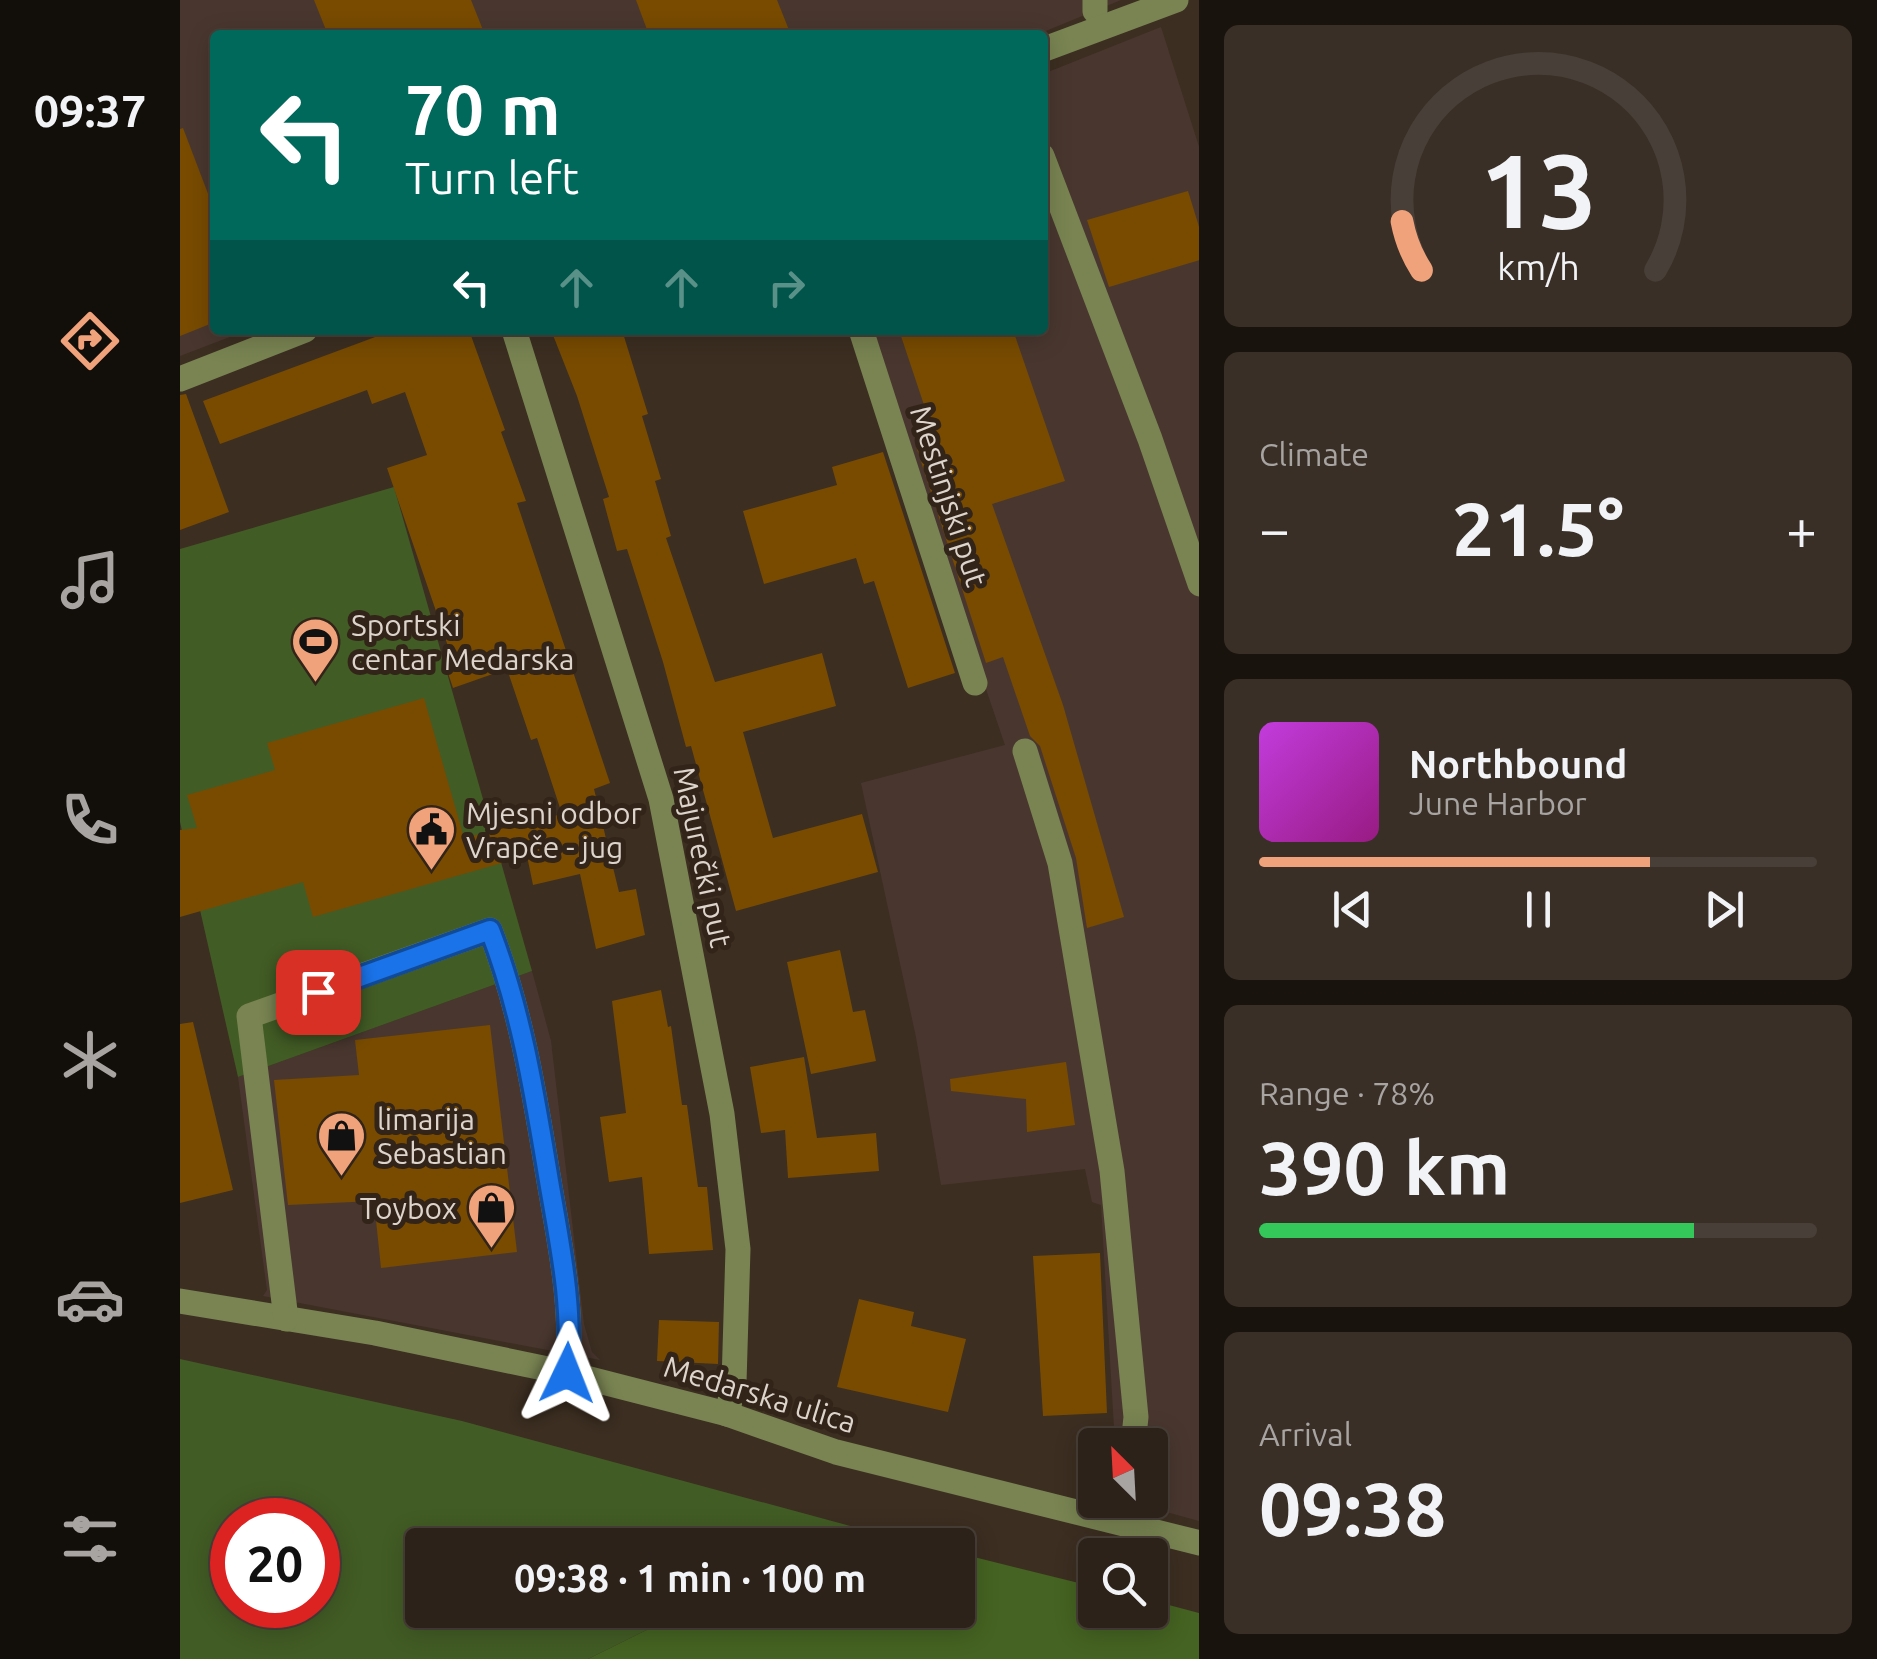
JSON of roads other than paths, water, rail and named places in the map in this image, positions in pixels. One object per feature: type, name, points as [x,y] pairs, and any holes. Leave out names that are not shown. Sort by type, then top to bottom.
[{"type":"street","points":[[1048,48],[1176,0]]},
{"type":"street","points":[[1048,172],[1150,438],[1199,581]]},
{"type":"street","points":[[180,379],[292,335]]},
{"type":"street","name":"Majurečki put","points":[[516,335],[661,799],[722,1114],[738,1249],[734,1383],[727,1414]]},
{"type":"street","name":"Mestinjski put","points":[[863,335],[975,682]]},
{"type":"street","points":[[1025,751],[1060,863],[1112,1172],[1135,1428]]},
{"type":"street","points":[[286,1319],[249,1016],[490,930],[509,980],[527,1049],[564,1266],[570,1338],[567,1373]]},
{"type":"street","name":"Medarska ulica","points":[[180,1301],[375,1333],[567,1373],[727,1414],[836,1452],[1078,1503]]},
{"type":"street","name":"Medarska ulica","points":[[1136,1518],[1199,1543]]},
{"type":"place","name":"Sportski centar Medarska","points":[[316,684]]},
{"type":"place","name":"Mjesni odbor Vrapče - jug","points":[[431,872]]},
{"type":"place","name":"limarija Sebastian","points":[[342,1178]]},
{"type":"place","name":"Toybox","points":[[492,1250]]}]
